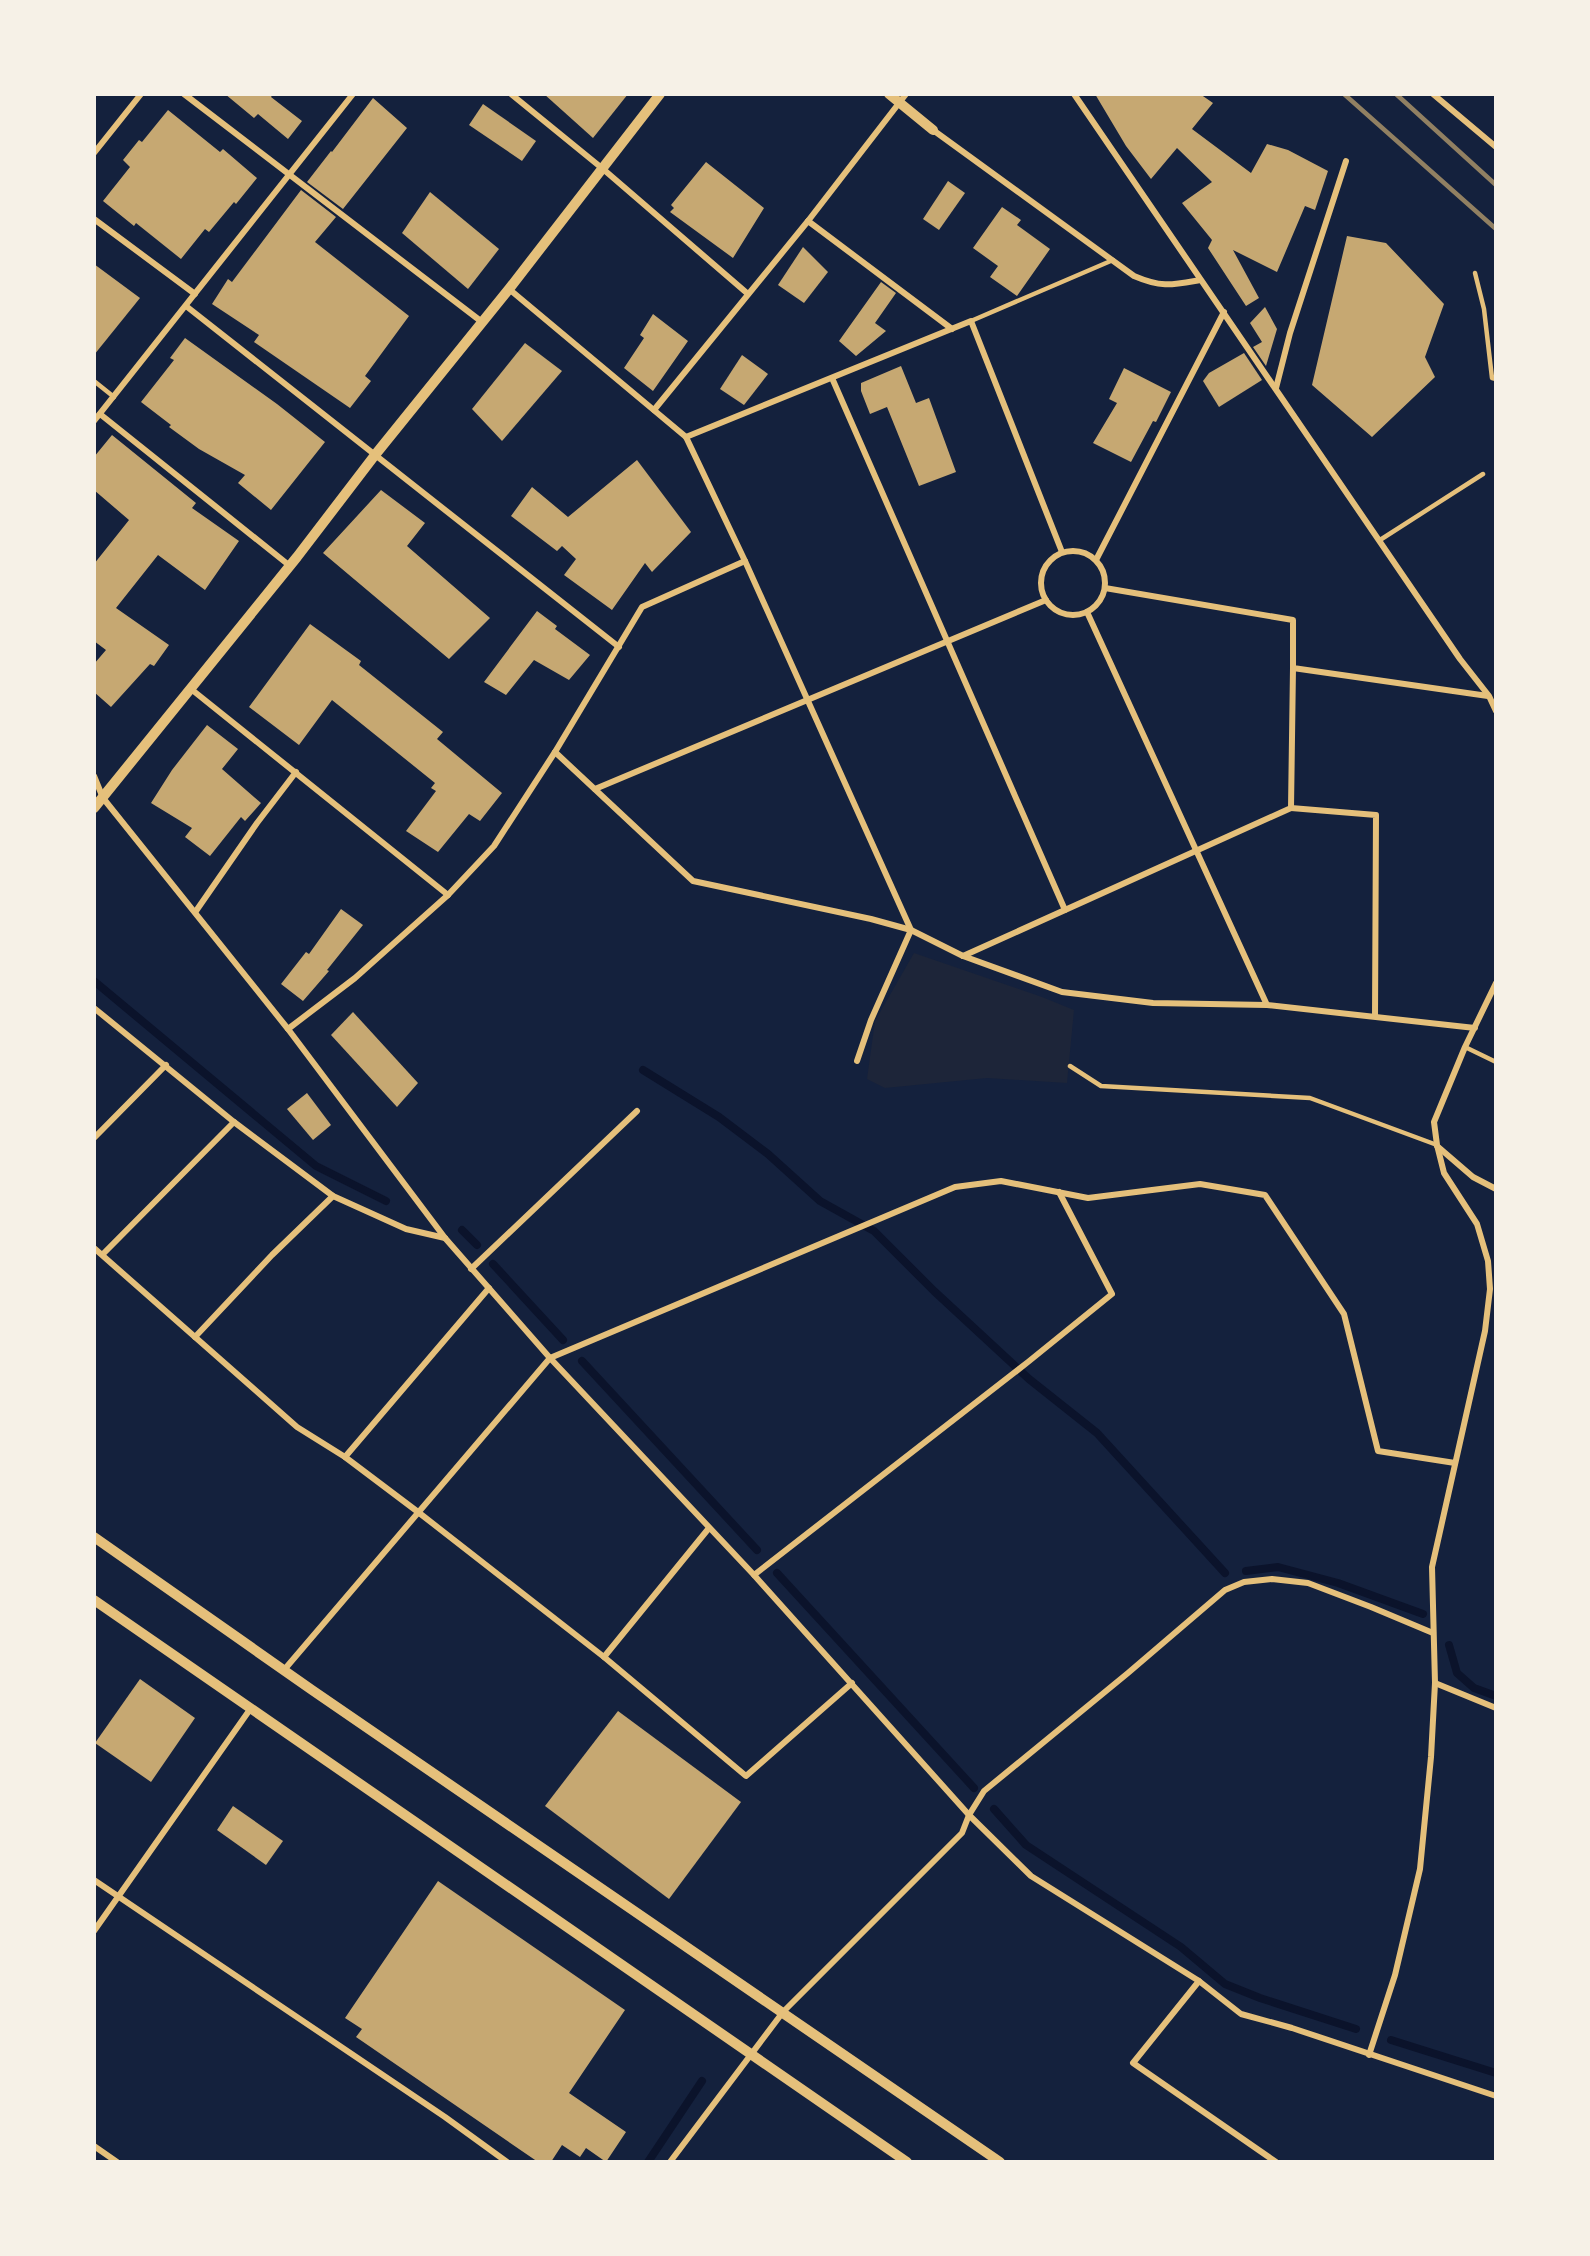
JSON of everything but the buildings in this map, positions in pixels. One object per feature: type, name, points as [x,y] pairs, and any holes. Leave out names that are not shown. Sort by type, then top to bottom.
[{"type":"street","points":[[94,153],[141,94]]},
{"type":"street","points":[[184,94],[482,322]]},
{"type":"street","points":[[94,421],[353,94]]},
{"type":"street","points":[[511,94],[603,169],[748,294]]},
{"type":"street","points":[[94,808],[290,566],[375,454],[509,289],[660,94]]},
{"type":"street","points":[[889,94],[902,99],[933,130],[1134,276],[1149,283],[1166,286],[1200,280]]},
{"type":"street","points":[[1074,94],[1460,659],[1492,694],[1496,711]]},
{"type":"street","points":[[1433,94],[1496,147]]},
{"type":"street","points":[[654,410],[808,220],[902,99]]},
{"type":"street","points":[[1276,388],[1290,333],[1346,161]]},
{"type":"street","points":[[94,219],[195,294]]},
{"type":"street","points":[[808,220],[952,329]]},
{"type":"street","points":[[509,289],[686,437],[745,561],[911,930],[871,1020],[857,1061]]},
{"type":"street","points":[[186,306],[618,647]]},
{"type":"street","points":[[1096,560],[1224,312]]},
{"type":"street","points":[[686,437],[971,321],[1062,552]]},
{"type":"street","points":[[832,378],[1065,910]]},
{"type":"street","points":[[100,414],[290,566]]},
{"type":"street","points":[[1080,551],[1096,560],[1104,573],[1105,588],[1101,598],[1087,612],[1068,615],[1052,607],[1046,600],[1041,582],[1042,572],[1053,557],[1062,552],[1080,551]]},
{"type":"street","points":[[288,1029],[355,978],[448,895],[494,846],[555,752],[642,607],[745,561]]},
{"type":"street","points":[[1105,588],[1293,620],[1291,808]]},
{"type":"street","points":[[595,789],[1046,600]]},
{"type":"street","points":[[1087,612],[1267,1005]]},
{"type":"street","points":[[1293,668],[1492,694]]},
{"type":"street","points":[[190,689],[448,895]]},
{"type":"street","points":[[555,752],[693,881],[871,919],[911,930],[963,956],[1062,992],[1153,1003],[1267,1005],[1475,1028]]},
{"type":"street","points":[[195,912],[296,772]]},
{"type":"street","points":[[94,776],[103,798],[288,1029],[445,1238],[471,1269],[550,1358],[754,1575],[969,1815],[1031,1876],[1199,1980],[1241,2014],[1292,2028],[1496,2096]]},
{"type":"street","points":[[963,956],[1291,808],[1376,815],[1375,1016]]},
{"type":"street","points":[[1369,2055],[1395,1975],[1420,1869],[1431,1756],[1435,1683],[1432,1567],[1485,1331],[1490,1289],[1488,1261],[1477,1224],[1444,1173],[1434,1122],[1465,1047],[1496,983]]},
{"type":"street","points":[[94,1008],[234,1122],[333,1196],[406,1229],[445,1238]]},
{"type":"street","points":[[94,1138],[166,1065]]},
{"type":"street","points":[[471,1269],[637,1111]]},
{"type":"street","points":[[103,1254],[234,1122]]},
{"type":"street","points":[[1437,1145],[1473,1178],[1496,1189]]},
{"type":"street","points":[[284,1670],[550,1358],[955,1187],[1002,1182],[1088,1198],[1200,1184],[1265,1195],[1344,1314],[1378,1451],[1455,1463]]},
{"type":"street","points":[[754,1575],[1112,1294],[1059,1192]]},
{"type":"street","points":[[195,1337],[333,1196]]},
{"type":"street","points":[[94,1248],[297,1427],[345,1457],[418,1512],[604,1657],[746,1776],[852,1683]]},
{"type":"street","points":[[345,1457],[489,1288]]},
{"type":"street","points":[[604,1657],[709,1528]]},
{"type":"street","points":[[94,1537],[1000,2162]]},
{"type":"street","points":[[670,2162],[783,2012],[962,1833],[969,1815],[984,1791],[1225,1590],[1244,1582],[1272,1579],[1308,1583],[1434,1632]]},
{"type":"street","points":[[94,1600],[907,2162]]},
{"type":"street","points":[[1435,1683],[1496,1708]]},
{"type":"street","points":[[94,1931],[251,1708]]},
{"type":"street","points":[[94,1880],[445,2117],[507,2162]]},
{"type":"street","points":[[1199,1980],[1133,2063],[1276,2162]]},
{"type":"street","points":[[94,2146],[117,2162]]},
{"type":"lane","points":[[971,321],[1113,260]]},
{"type":"lane","points":[[1475,273],[1484,309],[1492,378],[1496,379]]},
{"type":"lane","points":[[94,381],[114,397]]},
{"type":"lane","points":[[1380,540],[1483,474]]},
{"type":"lane","points":[[1465,1047],[1496,1062]]},
{"type":"lane","points":[[1070,1066],[1101,1086],[1310,1098],[1437,1145]]},
{"type":"shaded area","points":[[914,953],[1074,1010],[1067,1083],[987,1078],[885,1088],[867,1079],[875,1021]]},
{"type":"waterway","points":[[94,981],[316,1166],[386,1201]]},
{"type":"waterway","points":[[643,1070],[719,1117],[768,1154],[820,1201],[874,1231],[934,1291],[1029,1379],[1097,1433],[1225,1573]]},
{"type":"waterway","points":[[462,1230],[477,1245]]},
{"type":"waterway","points":[[493,1264],[563,1340]]},
{"type":"waterway","points":[[582,1361],[757,1550]]},
{"type":"waterway","points":[[1246,1571],[1278,1567],[1338,1583],[1423,1614]]},
{"type":"waterway","points":[[777,1573],[974,1788]]},
{"type":"waterway","points":[[1449,1645],[1457,1673],[1474,1688],[1496,1696]]},
{"type":"waterway","points":[[994,1809],[1026,1845],[1181,1947],[1225,1984],[1260,1998],[1356,2029]]},
{"type":"waterway","points":[[1391,2040],[1496,2073]]},
{"type":"waterway","points":[[648,2162],[702,2081]]},
{"type":"railway","points":[[1344,94],[1496,229]]},
{"type":"railway","points":[[1396,94],[1496,185]]}]
